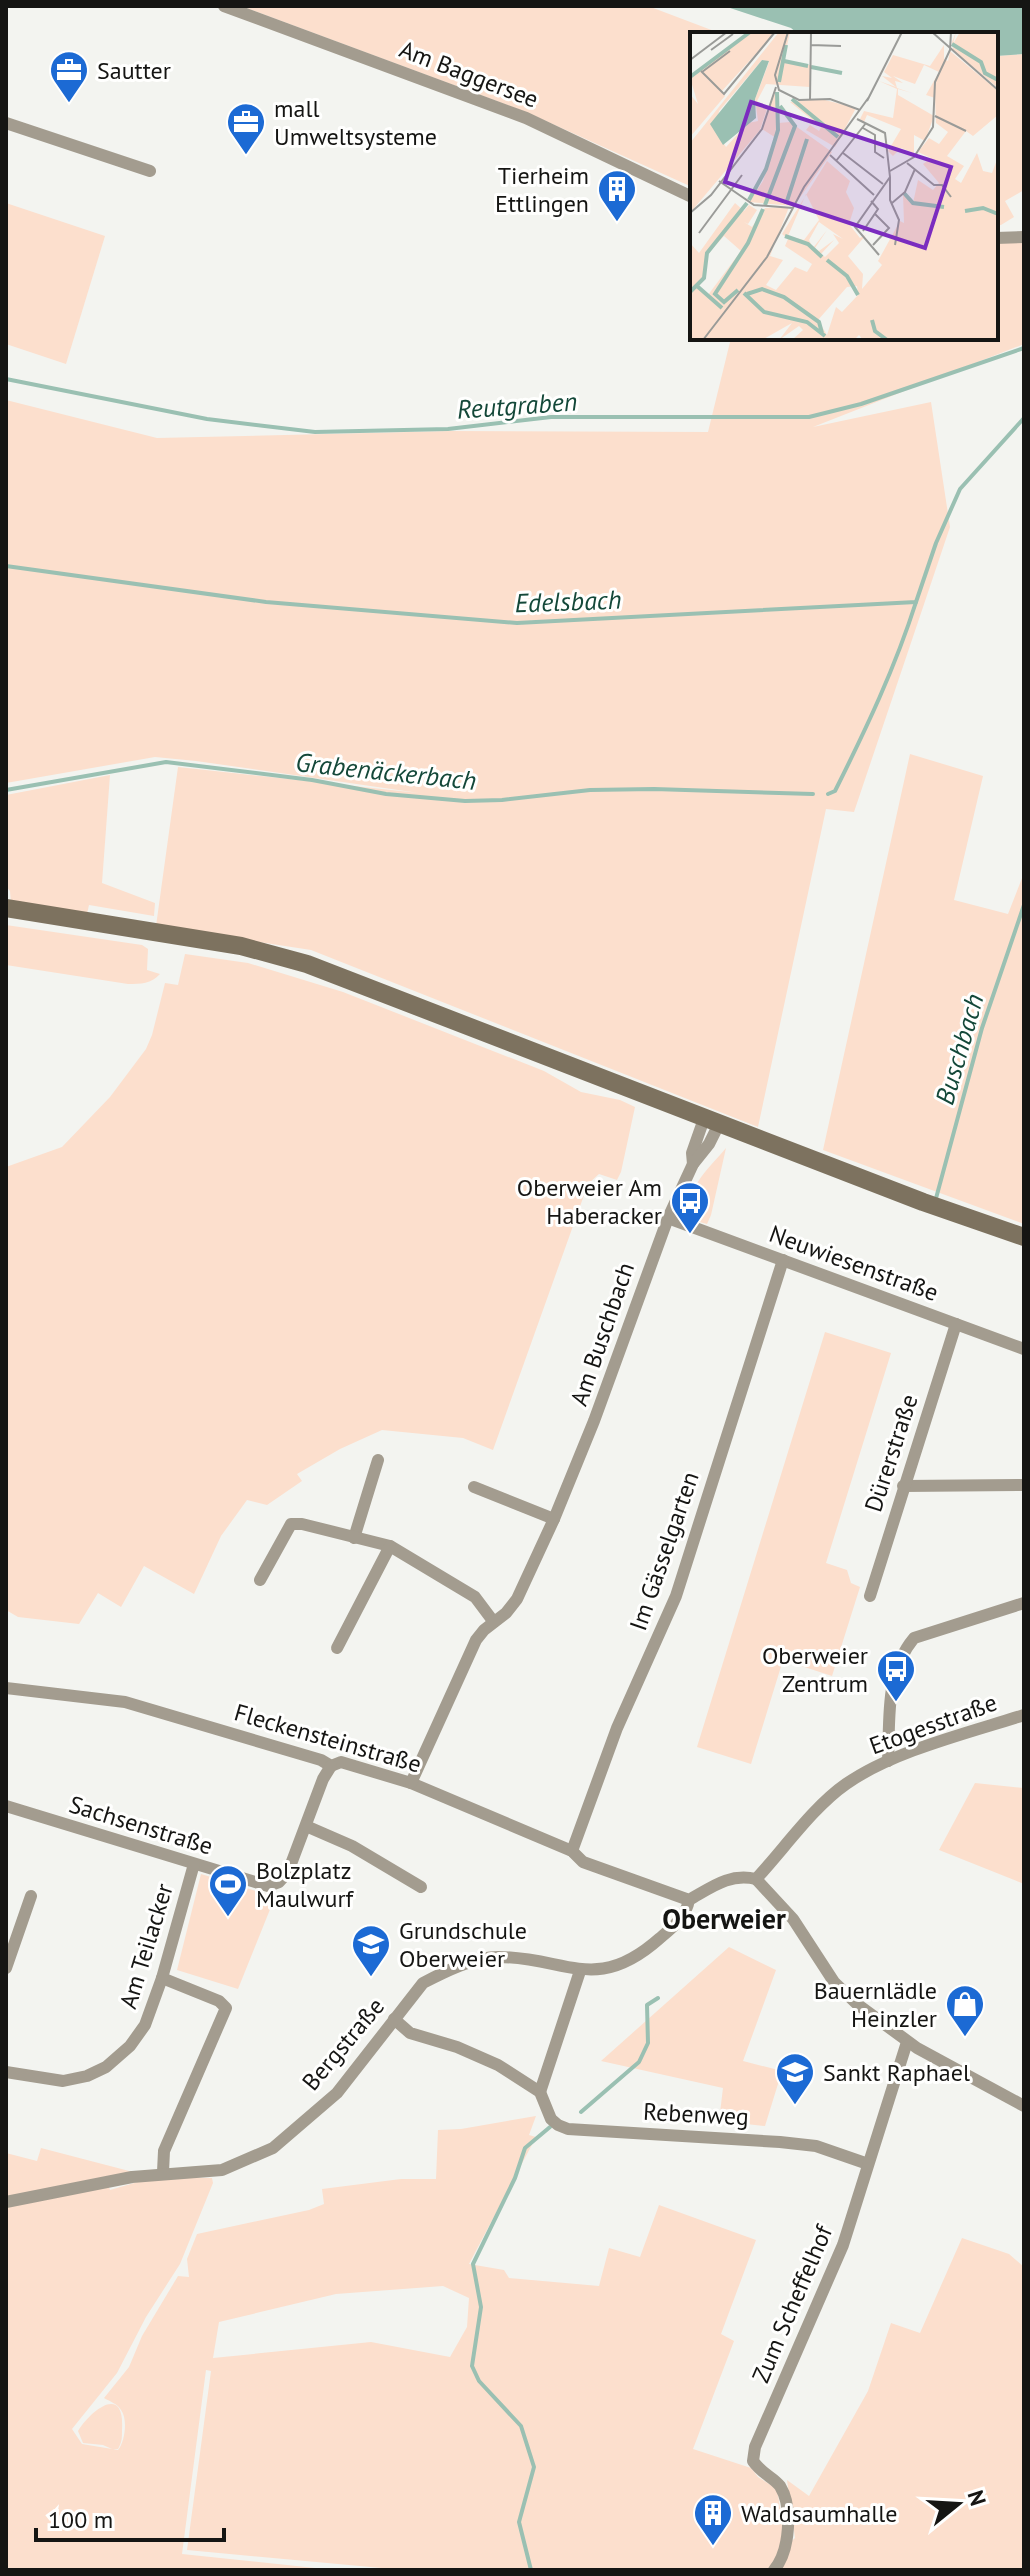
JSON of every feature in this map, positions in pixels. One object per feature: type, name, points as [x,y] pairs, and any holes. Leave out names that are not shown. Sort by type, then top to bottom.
[{"type":"main road","points":[[6,908],[226,943],[307,964],[923,1202],[1024,1237]]},
{"type":"street","name":"Am Baggersee","points":[[224,6],[526,118],[690,196]]},
{"type":"street","points":[[6,123],[150,171]]},
{"type":"street","points":[[998,238],[1024,237]]},
{"type":"street","name":"Am Buschbach","points":[[411,1783],[476,1640],[517,1599],[554,1519],[594,1421],[668,1218],[693,1164],[692,1153],[712,1119]]},
{"type":"street","name":"Neuwiesenstraße","points":[[668,1218],[1024,1349]]},
{"type":"street","name":"Im Gässelgarten","points":[[572,1851],[617,1728],[676,1596],[783,1260]]},
{"type":"street","name":"Dürerstraße","points":[[870,1596],[956,1324]]},
{"type":"street","points":[[354,1538],[378,1460]]},
{"type":"street","points":[[903,1486],[1024,1485]]},
{"type":"street","points":[[474,1487],[554,1519]]},
{"type":"street","points":[[260,1580],[291,1524],[302,1524],[390,1546],[475,1597],[493,1621]]},
{"type":"street","points":[[337,1648],[390,1546]]},
{"type":"street","points":[[888,1761],[892,1682],[905,1649],[914,1638],[1024,1603]]},
{"type":"street","name":"Fleckensteinstraße","points":[[6,1688],[125,1702],[307,1755],[331,1766],[341,1762],[411,1783],[572,1851],[583,1862],[689,1900]]},
{"type":"street","name":"Etogesstraße","points":[[756,1879],[844,1785],[888,1761],[1024,1715]]},
{"type":"street","name":"Sachsenstraße","points":[[6,1806],[268,1886],[279,1882],[288,1872],[323,1779],[331,1766]]},
{"type":"street","points":[[306,1826],[352,1846],[421,1887]]},
{"type":"street","name":"Am Teilacker","points":[[6,2072],[63,2081],[87,2076],[106,2067],[130,2046],[145,2025],[162,1978],[194,1864]]},
{"type":"street","points":[[689,1900],[728,1878],[742,1876],[756,1879],[793,1919],[834,1982],[874,2018],[907,2042],[1024,2106]]},
{"type":"street","points":[[6,1968],[31,1896]]},
{"type":"street","name":"Bergstraße","points":[[6,2202],[163,2172],[222,2170],[273,2148],[337,2093],[423,1983],[441,1973],[497,1957],[580,1971],[631,1960],[649,1948],[687,1911],[689,1900]]},
{"type":"street","points":[[540,2092],[580,1971]]},
{"type":"street","points":[[162,1978],[219,2001],[226,2008],[164,2151],[163,2172]]},
{"type":"street","name":"Rebenweg","points":[[394,2019],[410,2033],[457,2047],[498,2065],[540,2092],[551,2119],[568,2129],[722,2136],[792,2143],[816,2146],[868,2164]]},
{"type":"street","name":"Zum Scheffelhof","points":[[774,2570],[789,2538],[784,2496],[779,2484],[760,2472],[753,2461],[755,2447],[843,2245],[907,2042]]},
{"type":"shaded area","points":[[241,6],[648,6],[717,32],[690,32],[690,186],[526,112]]},
{"type":"shaded area","points":[[724,6],[1024,6],[1024,54],[998,56],[998,32],[796,32]]},
{"type":"shaded area","points":[[1024,54],[1024,190],[1005,201],[1014,217],[1001,225],[998,225],[998,56]]},
{"type":"shaded area","points":[[6,203],[105,236],[66,364],[6,344]]},
{"type":"shaded area","points":[[998,243],[1024,243],[1024,344],[813,427],[931,402],[950,527],[854,812],[826,809],[758,1127],[311,950],[156,926],[178,767],[419,793],[155,757],[6,783],[6,400],[157,438],[450,431],[708,432],[731,340],[998,340]]},
{"type":"shaded area","points":[[910,754],[983,776],[954,900],[1008,914],[1024,873],[1024,1224],[823,1150]]},
{"type":"shaded area","points":[[110,775],[102,883],[155,903],[154,916],[89,905],[87,914],[11,903],[10,891],[6,886],[6,795]]},
{"type":"shaded area","points":[[6,925],[142,945],[148,949],[147,970],[160,974],[149,982],[128,984],[6,965]]},
{"type":"shaded area","points":[[185,954],[248,963],[343,992],[544,1071],[581,1092],[620,1100],[635,1107],[621,1172],[617,1180],[599,1174],[588,1184],[493,1450],[463,1438],[382,1430],[340,1449],[297,1474],[302,1481],[267,1505],[247,1500],[221,1536],[194,1594],[144,1566],[121,1607],[98,1593],[79,1624],[18,1617],[6,1610],[6,1167],[62,1147],[110,1097],[146,1049],[165,983],[178,985]]},
{"type":"shaded area","points":[[726,1148],[711,1215],[707,1224],[696,1221],[690,1201],[693,1191]]},
{"type":"shaded area","points":[[825,1332],[891,1353],[826,1563],[847,1570],[851,1583],[860,1587],[832,1676],[783,1660],[751,1764],[697,1747]]},
{"type":"shaded area","points":[[975,1783],[1024,1788],[1024,1884],[939,1850]]},
{"type":"shaded area","name":"Bolzplatz Maulwurf","points":[[201,1874],[275,1897],[238,1989],[177,1970]]},
{"type":"shaded area","points":[[729,1947],[776,1970],[743,2061],[782,2071],[765,2126],[719,2121],[723,2088],[601,2061]]},
{"type":"shaded area","points":[[536,2116],[529,2135],[536,2137],[469,2264],[504,2270],[509,2278],[599,2286],[609,2248],[640,2257],[659,2205],[756,2240],[721,2334],[734,2341],[693,2449],[751,2468],[758,2477],[777,2489],[785,2538],[782,2550],[795,2538],[787,2480],[809,2496],[868,2391],[891,2323],[920,2333],[962,2238],[1009,2254],[1024,2267],[1024,2570],[403,2570],[187,2550],[211,2371],[206,2370],[182,2554],[334,2570],[6,2570],[6,2207],[109,2187],[110,2190],[155,2177],[212,2178],[213,2183],[180,2264],[146,2317],[117,2373],[72,2429],[82,2444],[112,2449],[83,2443],[78,2431],[91,2415],[113,2404],[122,2416],[121,2442],[118,2449],[113,2449],[118,2450],[122,2442],[125,2430],[123,2414],[118,2406],[104,2398],[129,2367],[142,2336],[178,2276],[189,2277],[187,2259],[197,2234],[309,2210],[324,2204],[322,2189],[401,2179],[436,2179],[438,2130]],"holes":[[[443,2286],[469,2298],[467,2327],[450,2357],[371,2342],[213,2358],[219,2322],[336,2294]]]},
{"type":"shaded area","points":[[41,2148],[133,2172],[6,2199],[6,2153],[37,2161]]},
{"type":"waterway","name":"Reutgraben","points":[[6,379],[207,419],[315,432],[448,429],[551,417],[809,417],[861,404],[1024,348]]},
{"type":"waterway","name":"Edelsbach","points":[[6,566],[266,602],[517,623],[916,602],[936,543],[960,489],[1024,418]]},
{"type":"waterway","name":"Grabenäckerbach","points":[[828,794],[835,791],[869,721],[916,602]]},
{"type":"waterway","name":"Grabenäckerbach","points":[[6,790],[166,762],[312,780],[386,794],[465,801],[590,790],[813,794]]},
{"type":"waterway","name":"Buschbach","points":[[935,1202],[982,1028],[1024,905]]},
{"type":"waterway","points":[[581,2112],[639,2062],[648,2043],[647,2005],[658,1998]]},
{"type":"waterway","points":[[531,2570],[519,2522],[534,2467],[521,2426],[479,2381],[472,2366],[481,2307],[473,2264],[515,2178],[525,2148],[550,2127]]},
{"type":"place","name":"Sautter","points":[[69,104]]},
{"type":"place","name":"mall Umweltsysteme","points":[[246,156]]},
{"type":"place","name":"Tierheim Ettlingen","points":[[617,223]]},
{"type":"place","name":"Oberweier Am Haberacker","points":[[690,1235]]},
{"type":"place","name":"Oberweier Zentrum","points":[[896,1703]]},
{"type":"place","name":"Bolzplatz Maulwurf","points":[[228,1918]]},
{"type":"place","name":"Grundschule Oberweier","points":[[371,1978]]},
{"type":"place","name":"Bauernlädle Heinzler","points":[[965,2038]]},
{"type":"place","name":"Sankt Raphael","points":[[795,2106]]},
{"type":"place","name":"Waldsaumhalle","points":[[713,2547]]},
{"type":"district","name":"Oberweier","points":[[724,1918]]}]
